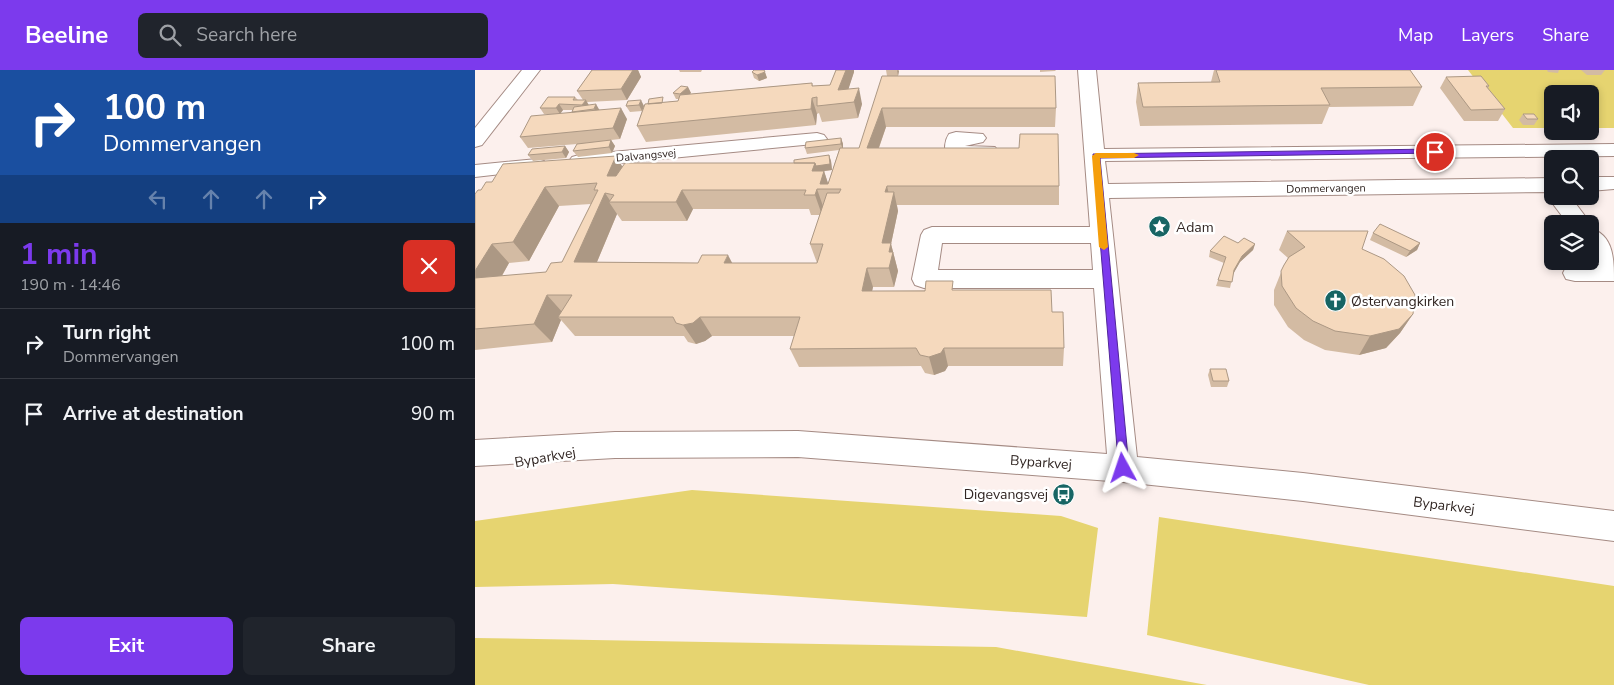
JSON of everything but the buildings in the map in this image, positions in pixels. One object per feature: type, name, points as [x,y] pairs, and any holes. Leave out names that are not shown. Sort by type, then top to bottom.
[{"type":"street","points":[[475,141],[531,70]]},
{"type":"street","points":[[1087,70],[1123,468]]},
{"type":"street","points":[[976,138],[957,138],[955,152],[1009,151]]},
{"type":"street","name":"Dalvangsvej","points":[[475,171],[817,139]]},
{"type":"street","points":[[1096,156],[1614,150]]},
{"type":"street","points":[[1599,184],[1614,184]]},
{"type":"street","name":"Dommervangen","points":[[1099,191],[1544,189]]},
{"type":"street","points":[[1565,205],[1573,215]]},
{"type":"street","points":[[1103,235],[932,235],[924,279],[1106,279]]},
{"type":"street","points":[[1599,248],[1614,267]]},
{"type":"street","points":[[1575,273],[1614,273]]},
{"type":"street","name":"Byparkvej","points":[[475,453],[615,445],[798,444],[1123,468],[1303,487],[1614,526]]},
{"type":"street","name":"Byparkvej","points":[[475,470],[615,445]]},
{"type":"shaded area","points":[[1468,70],[1614,70],[1614,128],[1599,128],[1599,85],[1544,85],[1544,128],[1513,128]]},
{"type":"shaded area","points":[[692,490],[1061,516],[1098,528],[1087,617],[613,584],[475,587],[475,521]]},
{"type":"shaded area","points":[[1159,517],[1614,586],[1614,685],[1369,685],[1147,635]]},
{"type":"shaded area","points":[[475,638],[996,647],[1207,685],[475,685]]},
{"type":"slow traffic","points":[[1104,247],[1096,156],[1134,155]]},
{"type":"place","name":"Adam","points":[[1160,227]]},
{"type":"place","name":"Østervangkirken","points":[[1335,301]]},
{"type":"place","name":"Digevangsvej","points":[[1064,494]]},
{"type":"route","points":[[1123,468],[1096,156],[1435,152]]}]
